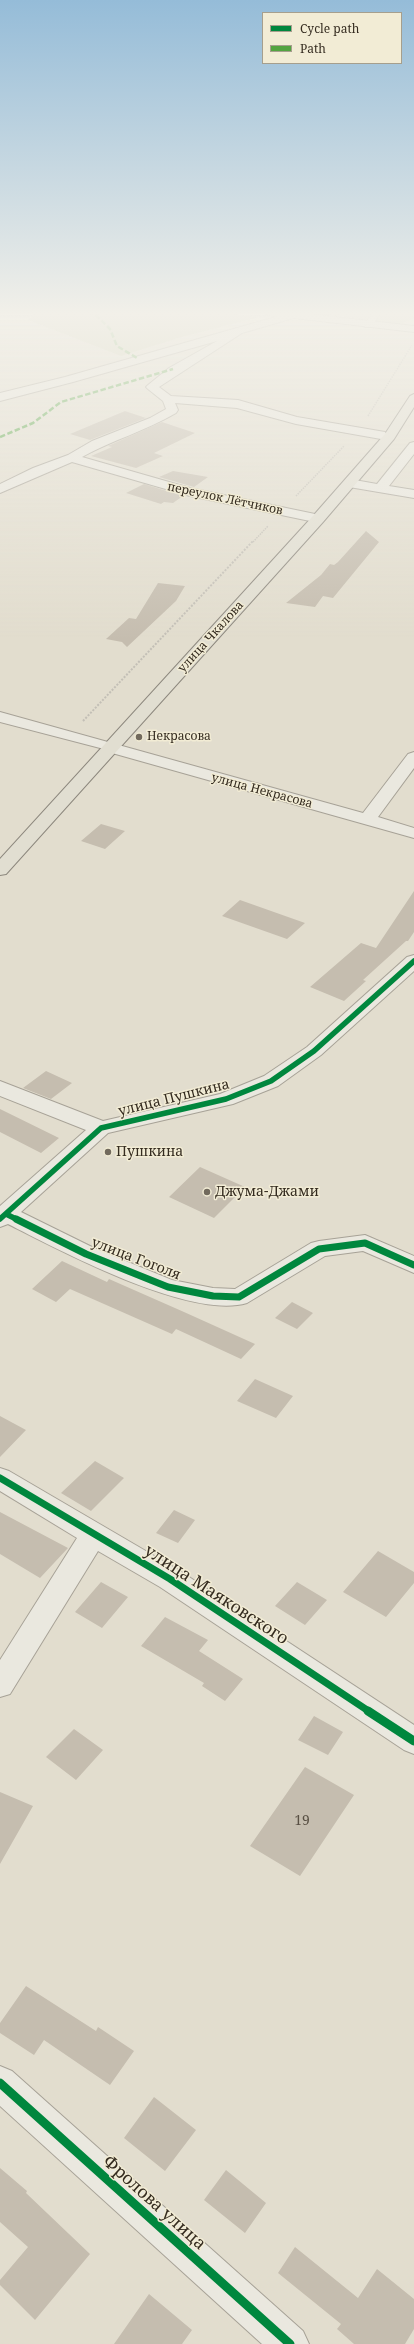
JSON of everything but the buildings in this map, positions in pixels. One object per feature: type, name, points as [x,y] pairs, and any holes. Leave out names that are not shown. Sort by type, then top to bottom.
[{"type":"main road","name":"улица Чкалова","points":[[386,436],[394,421]]},
{"type":"main road","name":"улица Чкалова","points":[[0,855],[106,746],[314,518],[386,436],[397,421]]},
{"type":"main road","name":"улица Чкалова","points":[[0,870],[106,746]]},
{"type":"street","points":[[0,489],[37,471],[72,458],[96,444],[153,421]]},
{"type":"street","points":[[303,421],[386,436]]},
{"type":"street","points":[[380,488],[414,446]]},
{"type":"street","name":"переулок Лётчиков","points":[[72,458],[119,475],[162,486],[314,518]]},
{"type":"street","points":[[345,483],[414,494]]},
{"type":"street","name":"улица Некрасова","points":[[0,717],[70,735],[414,833]]},
{"type":"street","points":[[368,819],[414,757]]},
{"type":"street","name":"улица Пушкина","points":[[3,1216],[101,1128],[226,1099],[270,1081],[314,1051],[414,962]]},
{"type":"street","points":[[0,1088],[101,1128]]},
{"type":"street","name":"улица Гоголя","points":[[3,1216],[86,1254],[168,1287],[213,1296],[239,1297],[320,1249],[366,1243],[414,1265]]},
{"type":"street","name":"улица Маяковского","points":[[0,1478],[93,1536],[170,1578],[414,1741]]},
{"type":"street","points":[[0,1685],[93,1536]]},
{"type":"street","name":"Фролова улица","points":[[0,2083],[290,2344]]},
{"type":"path","points":[[70,735],[358,432],[365,421]]},
{"type":"marked path","points":[[0,437],[17,431],[36,421]]},
{"type":"cycle path","points":[[0,1219],[101,1128],[226,1099],[271,1081],[314,1051],[414,961]]},
{"type":"cycle path","points":[[6,1214],[86,1254],[168,1287],[213,1296],[239,1297],[319,1249],[365,1243],[414,1265]]},
{"type":"cycle path","points":[[0,1478],[93,1535],[170,1579],[414,1741]]},
{"type":"cycle path","points":[[0,2083],[290,2344]]},
{"type":"place","name":"Некрасова","points":[[139,737]]},
{"type":"place","name":"Пушкина","points":[[108,1152]]},
{"type":"place","name":"Джума-Джами","points":[[207,1192]]}]
